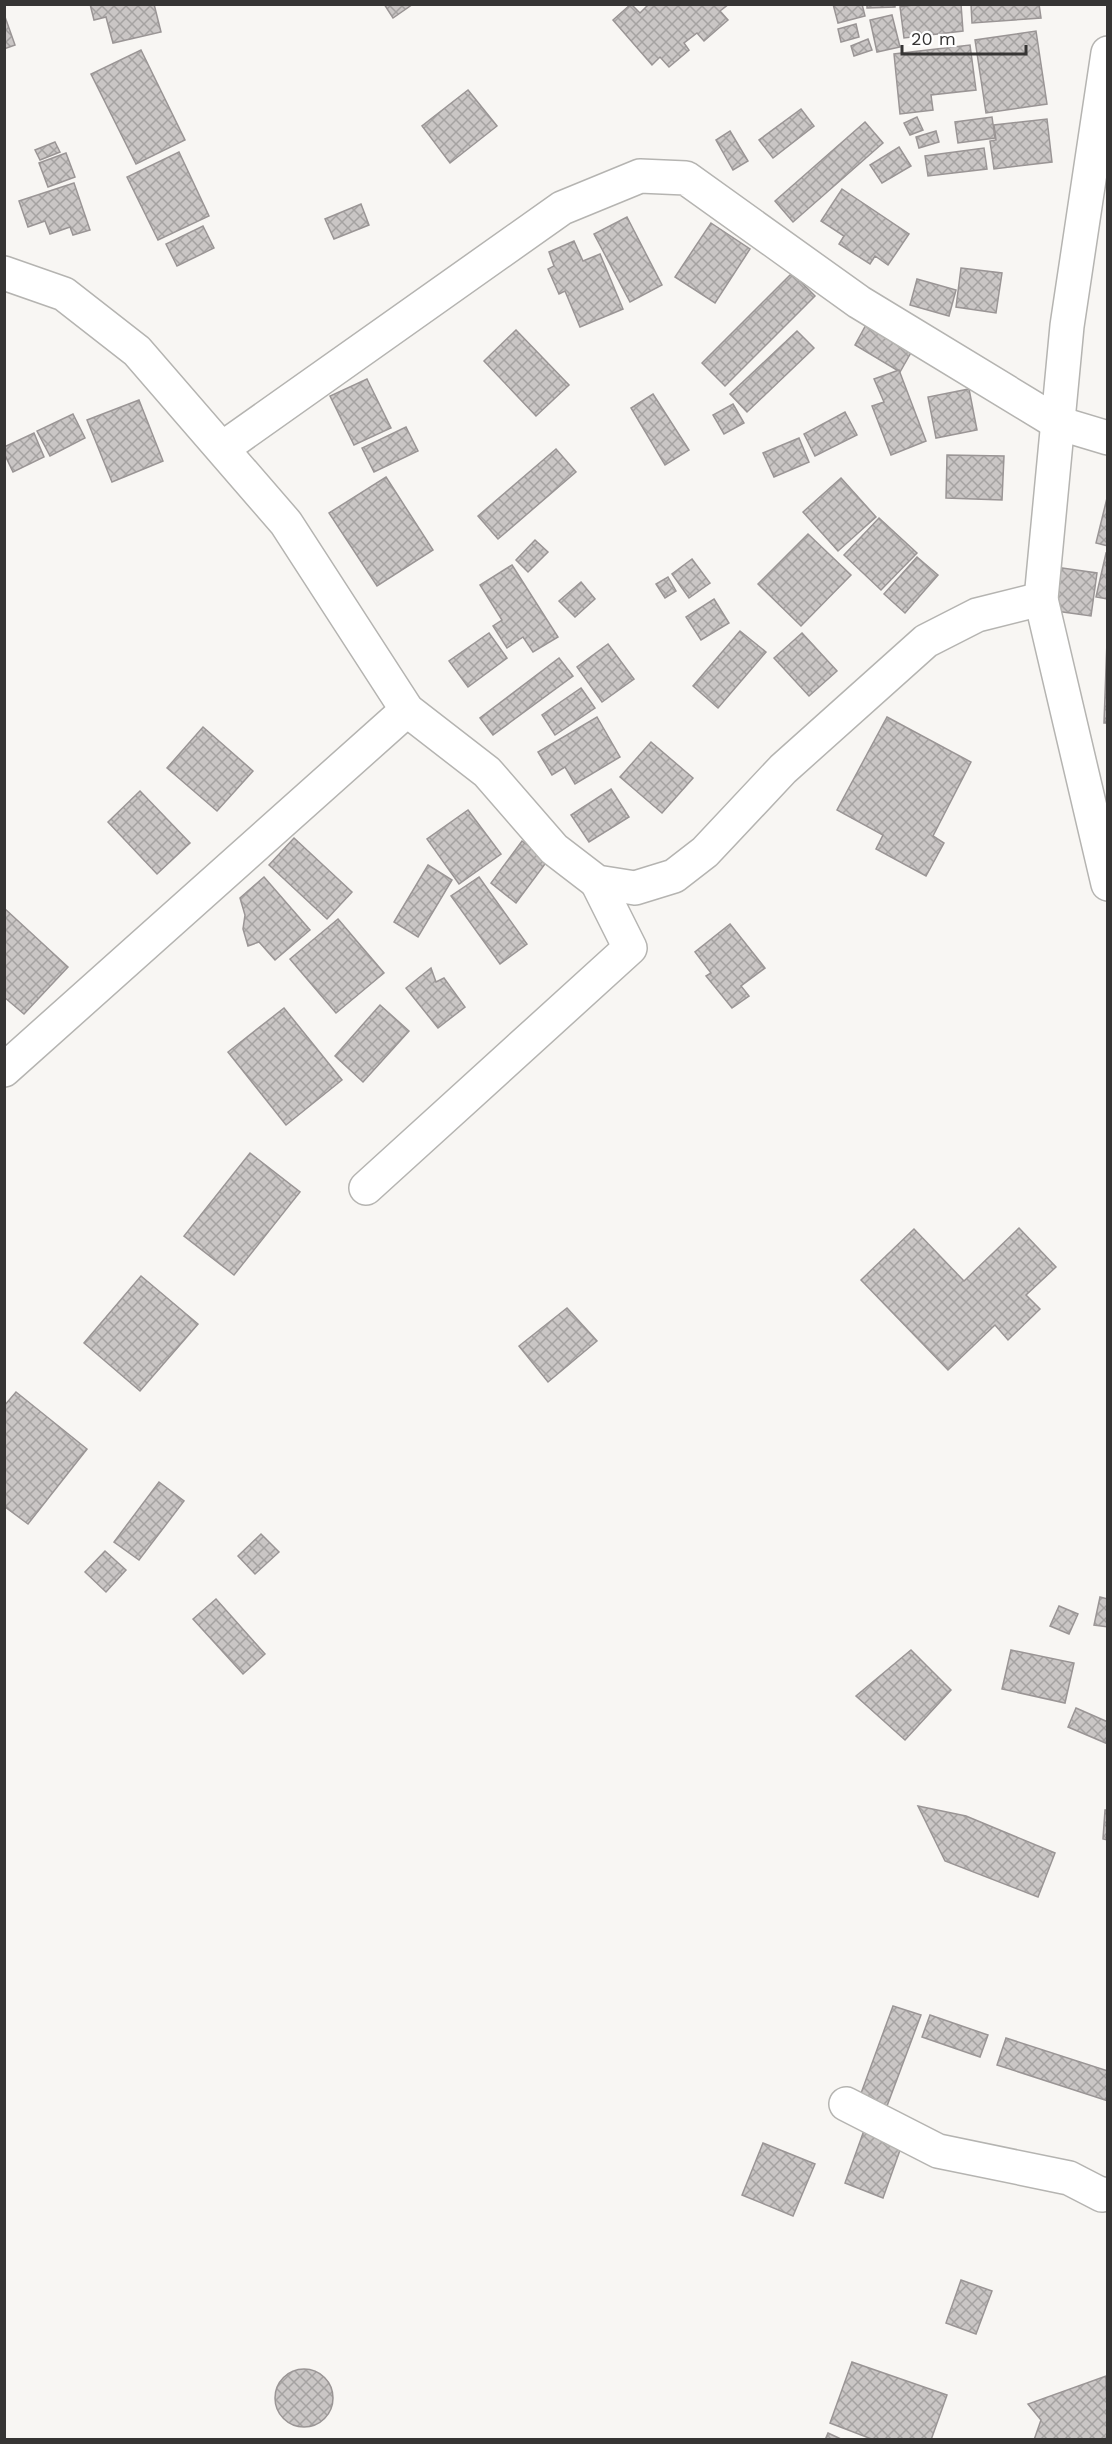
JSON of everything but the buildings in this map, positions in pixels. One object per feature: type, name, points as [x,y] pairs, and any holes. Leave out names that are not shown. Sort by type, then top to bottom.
[{"type":"street","points":[[1107,53],[1067,326],[1041,599],[1107,884]]},
{"type":"street","points":[[223,448],[562,208],[640,176],[686,178],[859,302],[1058,423],[1107,438]]},
{"type":"street","points":[[4,273],[64,294],[137,351],[286,523],[407,710],[487,772],[554,849],[597,882],[630,948],[366,1188]]},
{"type":"street","points":[[597,882],[635,888],[674,876],[705,852],[783,769],[926,641],[977,615],[1041,599]]},
{"type":"street","points":[[4,1070],[407,710]]},
{"type":"street","points":[[846,2104],[938,2151],[1069,2178],[1102,2195],[1107,2194]]}]
